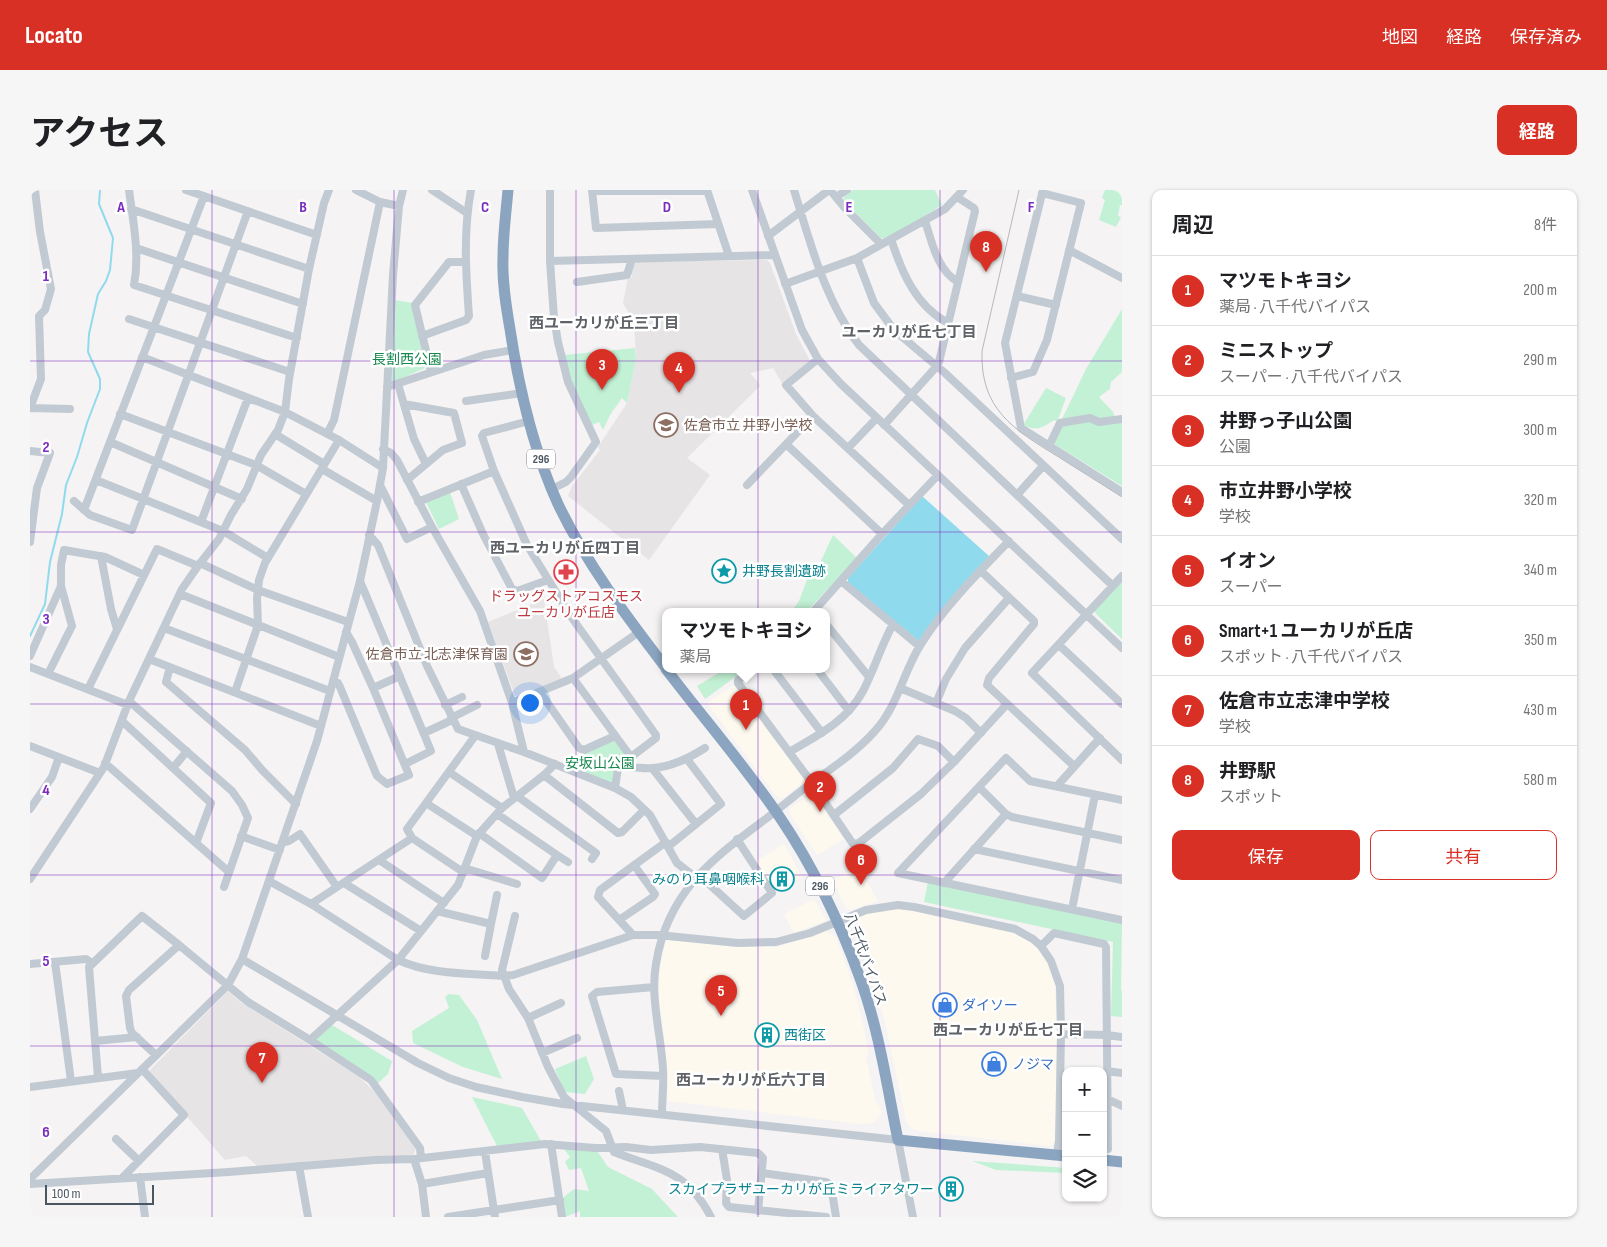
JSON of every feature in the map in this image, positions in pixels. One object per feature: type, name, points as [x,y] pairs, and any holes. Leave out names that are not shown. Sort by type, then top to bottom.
[{"type":"highway","name":"八千代バイパス","points":[[508,190],[503,259],[505,295],[513,350],[528,421],[552,489],[577,538],[662,664]]},
{"type":"highway","name":"八千代バイパス","points":[[669,673],[775,811],[801,851],[837,921],[860,979],[875,1029],[898,1140]]},
{"type":"highway","points":[[898,1140],[1062,1155]]},
{"type":"highway","points":[[1107,1155],[1122,1162]]},
{"type":"street","points":[[35,190],[40,232],[51,290],[45,310],[39,316]]},
{"type":"street","points":[[129,190],[136,248],[134,285],[297,338]]},
{"type":"street","points":[[186,190],[317,235]]},
{"type":"street","points":[[30,879],[100,773],[129,703],[180,594],[199,564],[219,539],[242,499],[256,465],[275,434],[285,412],[290,372],[309,269],[329,190]]},
{"type":"street","points":[[356,190],[380,202],[399,206]]},
{"type":"street","points":[[30,1178],[228,985],[242,959],[321,726],[360,581],[377,501],[383,468],[399,206],[403,190]]},
{"type":"street","points":[[432,190],[467,213]]},
{"type":"street","points":[[422,336],[468,318],[465,262],[467,213],[471,190]]},
{"type":"street","points":[[550,190],[550,262],[554,318],[563,364],[576,400],[595,436],[596,442],[570,477],[561,485],[552,489]]},
{"type":"street","points":[[718,224],[596,228],[592,191],[707,190],[729,256]]},
{"type":"street","points":[[752,190],[784,284],[802,330],[818,359],[884,425],[1122,648]]},
{"type":"street","points":[[794,190],[821,272],[838,312],[851,334],[869,356],[1113,586]]},
{"type":"street","points":[[768,236],[830,190],[881,244]]},
{"type":"street","points":[[836,197],[847,190]]},
{"type":"street","points":[[784,284],[856,258],[945,209],[963,190]]},
{"type":"street","points":[[1012,378],[1033,372],[1047,340],[1081,203],[1042,191],[1005,343],[1021,428],[1122,492]]},
{"type":"street","points":[[84,510],[204,196]]},
{"type":"street","points":[[884,425],[937,366],[975,211],[974,208],[957,197]]},
{"type":"street","points":[[327,434],[334,420],[380,202]]},
{"type":"street","points":[[131,209],[309,269]]},
{"type":"street","points":[[74,501],[90,515],[132,530],[187,374],[248,211]]},
{"type":"street","points":[[925,221],[942,266],[951,278],[958,282]]},
{"type":"street","points":[[891,239],[912,289],[925,305],[948,324]]},
{"type":"street","points":[[136,248],[303,304]]},
{"type":"street","points":[[1069,250],[1122,278]]},
{"type":"street","points":[[550,262],[774,255]]},
{"type":"street","points":[[856,258],[868,292],[885,320],[894,330],[937,366],[1122,539]]},
{"type":"street","points":[[577,282],[627,275],[632,259]]},
{"type":"street","points":[[431,372],[415,305],[449,262],[465,262]]},
{"type":"street","points":[[1016,296],[1056,305]]},
{"type":"street","points":[[30,314],[39,316]]},
{"type":"street","points":[[39,316],[41,328],[41,379],[30,408],[70,409]]},
{"type":"street","points":[[129,319],[290,372]]},
{"type":"street","points":[[387,387],[484,355],[513,350]]},
{"type":"street","points":[[142,357],[285,412],[339,440],[383,468]]},
{"type":"street","points":[[30,359],[40,358]]},
{"type":"street","points":[[818,359],[786,385],[813,416],[909,506]]},
{"type":"street","points":[[398,384],[414,439],[426,464]]},
{"type":"street","points":[[466,401],[522,393]]},
{"type":"street","points":[[201,522],[248,398]]},
{"type":"street","points":[[404,404],[454,413],[462,443],[443,450],[407,480]]},
{"type":"street","points":[[120,414],[256,465],[306,494]]},
{"type":"street","points":[[747,485],[813,416]]},
{"type":"street","points":[[1049,446],[1060,423],[1090,418],[1099,422],[1122,419]]},
{"type":"street","points":[[528,421],[484,433],[482,436],[494,471],[527,545],[572,618],[656,735],[656,738],[631,757]]},
{"type":"street","points":[[848,448],[873,422]]},
{"type":"street","points":[[275,434],[377,501]]},
{"type":"street","points":[[235,692],[258,625],[257,598],[259,580],[268,558],[339,440]]},
{"type":"street","points":[[110,442],[242,499]]},
{"type":"street","points":[[787,445],[882,534]]},
{"type":"street","points":[[384,449],[394,456],[480,611],[512,703],[524,752]]},
{"type":"street","points":[[30,451],[50,453],[37,488],[30,542]]},
{"type":"street","points":[[1017,495],[1043,466]]},
{"type":"street","points":[[418,502],[494,471]]},
{"type":"street","points":[[818,608],[882,534],[938,475]]},
{"type":"street","points":[[96,480],[223,531],[268,558]]},
{"type":"street","points":[[380,484],[407,539],[432,527]]},
{"type":"street","points":[[461,484],[483,534],[512,589],[517,591],[548,580]]},
{"type":"street","points":[[369,535],[378,545],[427,666],[451,719],[458,729],[555,764],[615,788],[631,798],[653,820],[677,863],[697,876],[744,916],[772,893],[737,839]]},
{"type":"street","points":[[662,1114],[663,1076],[654,987],[656,965],[663,935],[678,902],[697,876],[737,839],[850,755],[877,729],[888,714],[919,646],[933,625],[1009,541]]},
{"type":"street","points":[[88,689],[157,549],[199,564],[258,590],[348,622]]},
{"type":"street","points":[[48,674],[72,626],[61,586],[61,565],[64,550],[101,556],[144,575]]},
{"type":"street","points":[[101,556],[111,609],[117,629]]},
{"type":"street","points":[[981,572],[1034,621],[1034,624],[987,681],[987,685],[1074,766]]},
{"type":"street","points":[[1122,576],[1032,674],[1122,760]]},
{"type":"street","points":[[360,581],[431,751],[405,764]]},
{"type":"street","points":[[841,581],[919,646]]},
{"type":"street","points":[[30,656],[61,586]]},
{"type":"street","points":[[180,594],[340,657]]},
{"type":"street","points":[[936,703],[946,680],[965,648],[1009,598]]},
{"type":"street","points":[[789,752],[822,733],[849,710],[863,692],[883,642],[893,624]]},
{"type":"street","points":[[164,628],[330,690]]},
{"type":"street","points":[[830,629],[869,677]]},
{"type":"street","points":[[333,681],[338,683],[340,687],[377,776],[386,784],[409,775],[373,688],[346,632]]},
{"type":"street","points":[[512,703],[573,678],[639,632]]},
{"type":"street","points":[[1059,645],[1122,704]]},
{"type":"street","points":[[149,659],[321,726]]},
{"type":"street","points":[[30,667],[129,703],[232,791],[248,818],[224,887]]},
{"type":"street","points":[[170,667],[166,682],[245,750],[263,772],[296,804]]},
{"type":"street","points":[[748,673],[738,680],[738,684],[812,782],[852,843],[858,844],[921,794],[954,762],[1007,704]]},
{"type":"street","points":[[775,673],[822,733]]},
{"type":"street","points":[[820,673],[849,710]]},
{"type":"street","points":[[373,688],[400,676]]},
{"type":"street","points":[[573,678],[631,757],[630,767]]},
{"type":"street","points":[[900,688],[960,714],[981,733]]},
{"type":"street","points":[[540,692],[579,748],[584,750],[615,736]]},
{"type":"street","points":[[445,705],[462,697]]},
{"type":"street","points":[[424,733],[477,705]]},
{"type":"street","points":[[122,721],[212,803],[196,843]]},
{"type":"street","points":[[475,736],[407,828],[412,838],[464,870],[517,884]]},
{"type":"street","points":[[1057,786],[1100,738]]},
{"type":"street","points":[[834,814],[893,768],[918,739],[938,746],[954,762]]},
{"type":"street","points":[[498,744],[516,797],[596,853],[592,859]]},
{"type":"street","points":[[30,746],[100,773]]},
{"type":"street","points":[[615,788],[618,768],[621,766],[652,768],[687,759],[705,748]]},
{"type":"street","points":[[173,768],[187,751]]},
{"type":"street","points":[[30,808],[52,777],[59,757]]},
{"type":"street","points":[[1122,800],[1030,781],[1006,758],[898,873],[1122,920]]},
{"type":"street","points":[[633,935],[598,897],[600,890],[634,865],[668,844],[721,804],[687,759]]},
{"type":"street","points":[[105,763],[229,872]]},
{"type":"street","points":[[310,1040],[398,960],[458,885],[478,835],[500,811],[555,764]]},
{"type":"street","points":[[652,768],[696,824]]},
{"type":"street","points":[[449,772],[568,862]]},
{"type":"street","points":[[544,775],[618,832],[622,832],[644,810]]},
{"type":"street","points":[[979,787],[1012,818],[1122,840]]},
{"type":"street","points":[[1072,909],[1095,795]]},
{"type":"street","points":[[426,803],[542,878],[557,855]]},
{"type":"street","points":[[944,883],[1006,814]]},
{"type":"street","points":[[241,836],[281,846],[300,834],[341,885],[422,931]]},
{"type":"street","points":[[311,904],[412,838]]},
{"type":"street","points":[[974,849],[1122,880]]},
{"type":"street","points":[[379,860],[444,902]]},
{"type":"street","points":[[619,920],[654,895],[655,892],[634,865]]},
{"type":"street","points":[[269,881],[311,904],[398,960],[428,970],[504,976],[513,975],[633,935],[663,935],[738,943],[776,942],[810,933],[837,921],[881,906],[898,905],[914,907],[1010,928],[1026,934],[1041,946],[1051,960],[1060,986],[1062,1067]]},
{"type":"street","points":[[485,956],[497,895]]},
{"type":"street","points":[[437,911],[491,924]]},
{"type":"street","points":[[98,1077],[89,967],[142,916],[248,1002],[371,1080],[420,1148],[418,1158],[426,1217]]},
{"type":"street","points":[[515,916],[502,970],[509,989],[528,1018],[542,1053],[564,1097],[606,1131],[616,1153],[658,1167],[680,1178],[705,1206],[711,1217]]},
{"type":"street","points":[[1041,946],[1054,933],[1104,944],[1106,948],[1107,1067]]},
{"type":"street","points":[[156,1055],[130,1028],[126,996],[129,990],[179,945]]},
{"type":"street","points":[[30,964],[86,959],[92,963]]},
{"type":"street","points":[[242,959],[418,1063],[449,1078],[476,1087],[544,1101],[898,1140],[913,1217]]},
{"type":"street","points":[[55,962],[71,1081]]},
{"type":"street","points":[[654,987],[597,992],[592,996],[616,1074],[663,1076]]},
{"type":"street","points":[[528,1018],[561,1003]]},
{"type":"street","points":[[1061,1034],[1122,1037]]},
{"type":"street","points":[[95,1041],[137,1037]]},
{"type":"street","points":[[542,1053],[577,1038]]},
{"type":"street","points":[[30,1087],[140,1071]]},
{"type":"street","points":[[122,1178],[184,1115],[140,1071]]},
{"type":"street","points":[[1107,1071],[1122,1073]]},
{"type":"street","points":[[619,1091],[623,1110]]},
{"type":"street","points":[[1107,1098],[1122,1106]]},
{"type":"street","points":[[1062,1103],[1060,1140],[1062,1155]]},
{"type":"street","points":[[116,1139],[139,1161]]},
{"type":"street","points":[[30,1184],[418,1158],[545,1144],[651,1150],[700,1147],[758,1153],[763,1158],[758,1211]]},
{"type":"street","points":[[551,1144],[562,1217]]},
{"type":"street","points":[[722,1149],[726,1180],[726,1203],[729,1207],[826,1217]]},
{"type":"street","points":[[484,1152],[494,1214]]},
{"type":"street","points":[[299,1166],[308,1217]]},
{"type":"street","points":[[422,1184],[488,1173]]},
{"type":"street","points":[[762,1173],[826,1182],[830,1185],[836,1217]]},
{"type":"street","points":[[140,1177],[145,1217]]},
{"type":"street","points":[[448,1217],[494,1214],[560,1200]]},
{"type":"shaded area","name":"佐倉市立 井野小学校","points":[[767,260],[770,263],[796,334],[810,361],[782,383],[773,368],[750,373],[760,386],[687,458],[710,475],[649,560],[568,496],[572,486],[600,450],[598,447],[627,403],[636,359],[634,322],[623,303],[628,278],[632,277],[633,264],[637,262]]},
{"type":"shaded area","name":"佐倉市立 北志津保育園","points":[[544,599],[554,667],[561,677],[518,697],[515,696],[488,622]]},
{"type":"shaded area","points":[[734,686],[804,779],[804,782],[783,798],[777,797],[707,703]]},
{"type":"shaded area","points":[[812,793],[844,839],[817,855],[790,814],[790,808]]},
{"type":"shaded area","points":[[784,844],[802,877],[776,892],[756,861]]},
{"type":"shaded area","points":[[858,866],[878,901],[850,910],[847,909],[832,881]]},
{"type":"shaded area","points":[[814,899],[826,919],[825,921],[794,933],[784,914]]},
{"type":"shaded area","points":[[898,909],[1015,933],[1032,942],[1049,963],[1055,987],[1057,1034],[1056,1143],[1050,1146],[918,1131],[912,1129],[906,1121],[886,1026],[872,975],[851,924],[852,919],[867,913]]},
{"type":"shaded area","name":"西街区","points":[[825,931],[836,937],[852,982],[860,1012],[869,1052],[866,1057],[875,1100],[880,1107],[881,1114],[874,1123],[860,1124],[668,1101],[667,1072],[658,988],[660,966],[666,940],[736,947],[778,947]]},
{"type":"shaded area","points":[[228,991],[242,1003],[358,1076],[374,1091],[416,1148],[413,1156],[257,1166],[246,1156],[225,1160],[148,1072]]},
{"type":"green space","points":[[853,190],[935,190],[942,205],[885,239],[881,238],[843,200]]},
{"type":"green space","points":[[1105,190],[1122,190],[1122,205],[1120,205],[1118,216],[1121,217],[1116,227],[1099,220],[1105,200],[1102,198]]},
{"type":"green space","name":"長割西公園","points":[[395,300],[412,303],[425,368],[391,383]]},
{"type":"green space","points":[[1122,309],[1122,372],[1111,382],[1110,389],[1099,397],[1113,412],[1115,417],[1100,420],[1062,419],[1086,369]]},
{"type":"green space","points":[[635,348],[636,359],[627,403],[622,398],[610,415],[603,430],[599,422],[592,425],[571,381],[564,355]]},
{"type":"green space","points":[[1046,388],[1066,398],[1057,422],[1054,420],[1043,427],[1036,428],[1024,425],[1025,422]]},
{"type":"green space","points":[[1090,420],[1122,421],[1122,486],[1054,442],[1061,426]]},
{"type":"green space","points":[[450,492],[459,519],[439,529],[426,502]]},
{"type":"green space","points":[[833,535],[857,558],[810,608],[794,608],[799,601],[808,577],[819,565]]},
{"type":"green space","points":[[1122,580],[1122,639],[1094,610]]},
{"type":"green space","points":[[718,673],[741,673],[705,699],[697,686]]},
{"type":"green space","name":"安坂山公園","points":[[614,740],[627,757],[624,764],[615,763],[612,784],[574,769],[581,752]]},
{"type":"green space","points":[[928,881],[1122,923],[1122,1017],[1111,1016],[1113,942],[924,902]]},
{"type":"green space","points":[[449,994],[459,995],[477,1020],[502,1079],[463,1067],[413,1043],[412,1031],[449,1008],[445,997]]},
{"type":"green space","points":[[330,1025],[392,1061],[388,1074],[377,1084],[316,1041],[316,1037]]},
{"type":"green space","points":[[586,1056],[594,1079],[585,1094],[565,1092],[555,1069]]},
{"type":"green space","points":[[472,1097],[522,1108],[541,1141],[498,1148]]},
{"type":"green space","points":[[595,1148],[608,1167],[652,1189],[678,1217],[580,1217],[580,1211],[565,1217],[560,1200],[574,1189],[589,1191],[581,1168],[569,1170],[565,1162],[570,1157],[564,1149]]},
{"type":"green space","points":[[972,1161],[1062,1168],[1062,1173],[996,1170]]},
{"type":"water","points":[[922,496],[989,556],[919,641],[848,583],[848,578]]},
{"type":"waterway","points":[[30,636],[45,604],[50,562],[62,514],[66,485],[100,389],[100,379],[88,352],[89,334],[98,294],[110,270],[113,238],[99,204],[100,190]]},
{"type":"tram line","points":[[1019,190],[982,351],[983,371],[987,388],[993,403],[1013,426],[1122,497]]},
{"type":"place","name":"井野駅","points":[[986,272]]},
{"type":"place","name":"井野っ子山公園","points":[[602,390]]},
{"type":"place","name":"市立井野小学校","points":[[679,393]]},
{"type":"place","name":"佐倉市立 井野小学校","points":[[666,425]]},
{"type":"place","name":"井野長割遺跡","points":[[724,571]]},
{"type":"place","name":"ドラッグストアコスモス ユーカリが丘店","points":[[566,572]]},
{"type":"place","name":"佐倉市立 北志津保育園","points":[[526,654]]},
{"type":"place","name":"マツモトキヨシ","points":[[746,730]]},
{"type":"place","name":"ミニストップ","points":[[820,812]]},
{"type":"place","name":"みのり耳鼻咽喉科","points":[[782,879]]},
{"type":"place","name":"Smart+1 ユーカリが丘店","points":[[861,885]]},
{"type":"place","name":"ダイソー","points":[[945,1005]]},
{"type":"place","name":"イオン","points":[[721,1016]]},
{"type":"place","name":"西街区","points":[[767,1035]]},
{"type":"place","name":"ノジマ","points":[[994,1064]]},
{"type":"place","name":"佐倉市立志津中学校","points":[[262,1083]]},
{"type":"place","name":"スカイプラザユーカリが丘ミライアタワー","points":[[951,1189]]},
{"type":"district","name":"西ユーカリが丘三丁目","points":[[604,323]]},
{"type":"district","name":"ユーカリが丘七丁目","points":[[909,332]]},
{"type":"district","name":"西ユーカリが丘四丁目","points":[[565,548]]},
{"type":"district","name":"西ユーカリが丘七丁目","points":[[1008,1030]]},
{"type":"district","name":"西ユーカリが丘六丁目","points":[[751,1080]]}]
